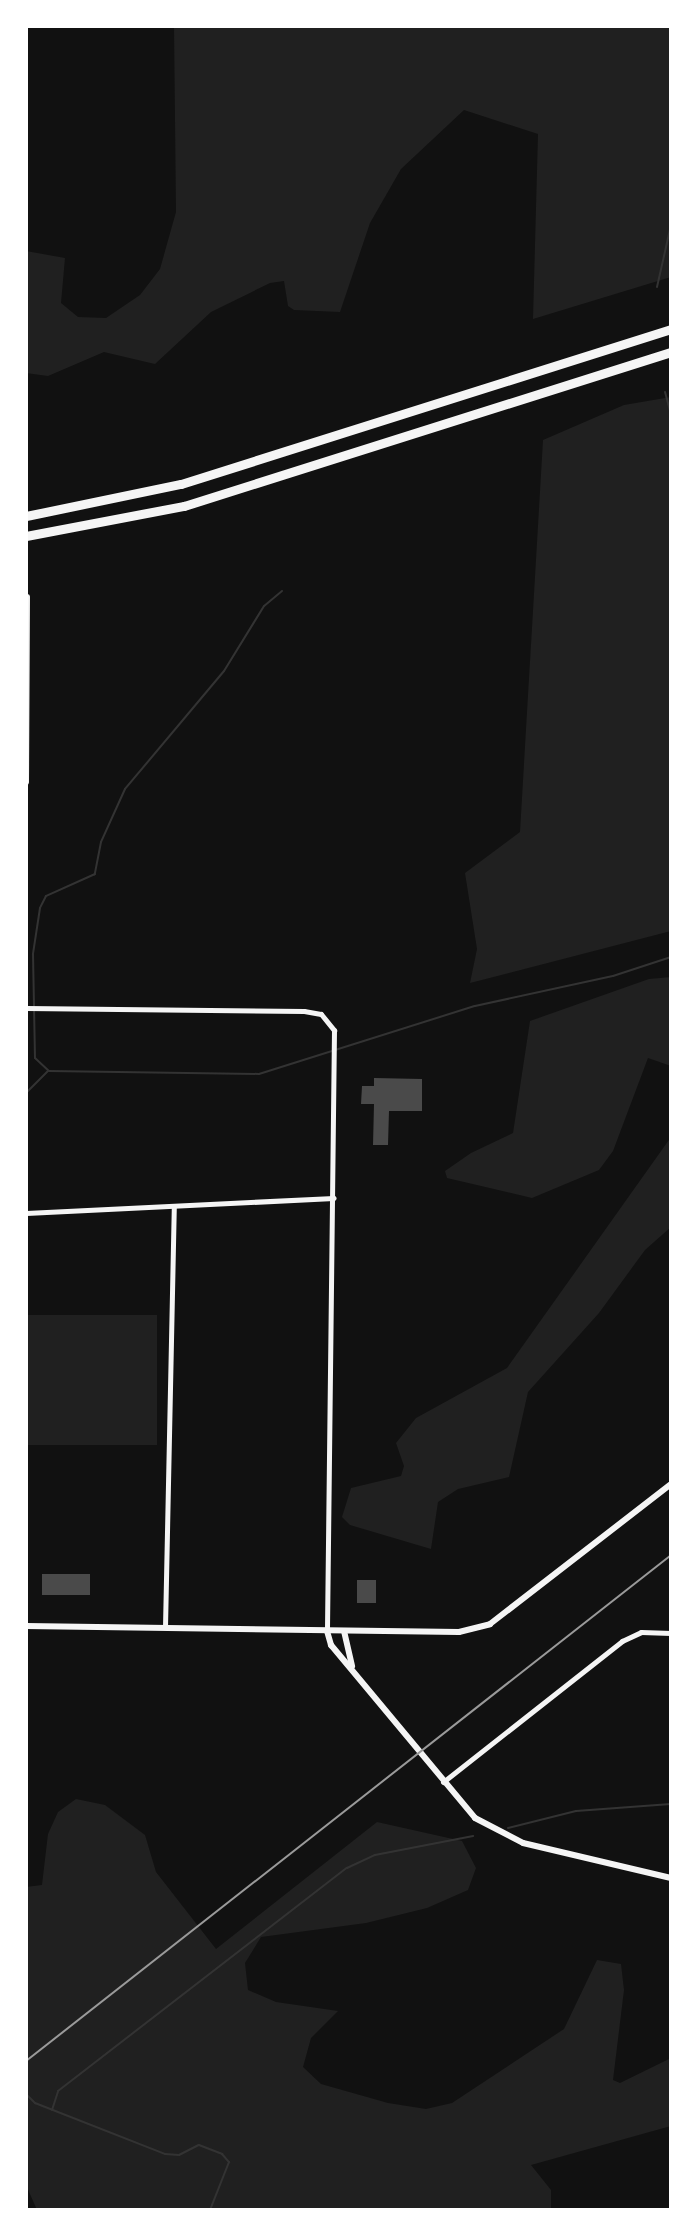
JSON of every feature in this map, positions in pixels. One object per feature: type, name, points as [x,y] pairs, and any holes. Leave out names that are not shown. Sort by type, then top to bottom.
[{"type":"highway","points":[[26,516],[181,484],[671,329]]},
{"type":"highway","points":[[26,536],[184,506],[671,352]]},
{"type":"street","points":[[26,782],[27,596]]},
{"type":"street","points":[[26,1008],[304,1011],[330,1022],[336,1046],[327,1631],[331,1645],[352,1666],[443,1783],[475,1818],[501,1835],[671,1878]]},
{"type":"street","points":[[26,1213],[334,1198]]},
{"type":"street","points":[[165,1627],[174,1206]]},
{"type":"street","points":[[26,1626],[459,1632],[490,1624],[671,1484]]},
{"type":"street","points":[[344,1631],[352,1666]]},
{"type":"street","points":[[443,1783],[622,1641],[641,1632],[671,1633]]},
{"type":"shaded area","points":[[174,26],[671,26],[671,277],[533,319],[538,134],[464,110],[401,169],[370,223],[340,312],[294,310],[288,306],[284,281],[270,283],[211,312],[155,364],[104,352],[48,376],[26,373],[26,251],[65,258],[61,303],[78,317],[106,318],[140,295],[160,269],[176,212]]},
{"type":"shaded area","points":[[671,397],[671,931],[470,983],[477,949],[465,873],[520,832],[543,440],[624,405]]},
{"type":"shaded area","points":[[671,977],[671,1066],[648,1058],[613,1151],[599,1170],[532,1198],[447,1178],[445,1171],[471,1153],[513,1133],[530,1021],[649,979]]},
{"type":"shaded area","points":[[671,1137],[671,1227],[645,1250],[599,1313],[528,1392],[509,1477],[458,1489],[438,1502],[431,1549],[350,1525],[342,1517],[351,1488],[401,1476],[404,1466],[396,1443],[416,1418],[507,1368]]},
{"type":"shaded area","points":[[26,1315],[157,1315],[157,1445],[26,1445]]},
{"type":"shaded area","points":[[76,1799],[105,1805],[145,1835],[156,1872],[216,1949],[377,1822],[462,1841],[476,1868],[468,1890],[427,1908],[366,1923],[261,1937],[245,1963],[248,1990],[276,2002],[338,2011],[311,2038],[303,2067],[321,2084],[388,2103],[426,2109],[452,2103],[564,2029],[597,1960],[621,1964],[624,1990],[613,2080],[620,2083],[671,2058],[671,2126],[531,2165],[551,2190],[551,2210],[37,2210],[26,2185],[26,1887],[42,1885],[48,1834],[58,1812]]},
{"type":"building","points":[[374,1078],[422,1079],[422,1111],[389,1111],[388,1145],[373,1145],[374,1104],[361,1104],[362,1086],[374,1086]]},
{"type":"building","points":[[42,1574],[90,1574],[90,1595],[42,1595]]},
{"type":"building","points":[[357,1580],[376,1580],[376,1603],[357,1603]]},
{"type":"waterway","points":[[657,287],[671,225]]},
{"type":"waterway","points":[[665,392],[671,414]]},
{"type":"waterway","points":[[282,591],[264,606],[224,671],[125,789],[101,842],[95,874],[46,896],[40,908],[33,954],[35,1058],[49,1071],[259,1074],[475,1006],[613,976],[671,957]]},
{"type":"waterway","points":[[26,1093],[48,1071]]},
{"type":"waterway","points":[[508,1828],[576,1811],[671,1804]]},
{"type":"waterway","points":[[52,2110],[58,2091],[347,1868],[375,1855],[473,1836]]},
{"type":"waterway","points":[[26,2094],[35,2103],[165,2154],[179,2155],[199,2145],[222,2154],[229,2162],[210,2210]]},
{"type":"railway","points":[[26,2061],[671,1555]]}]
